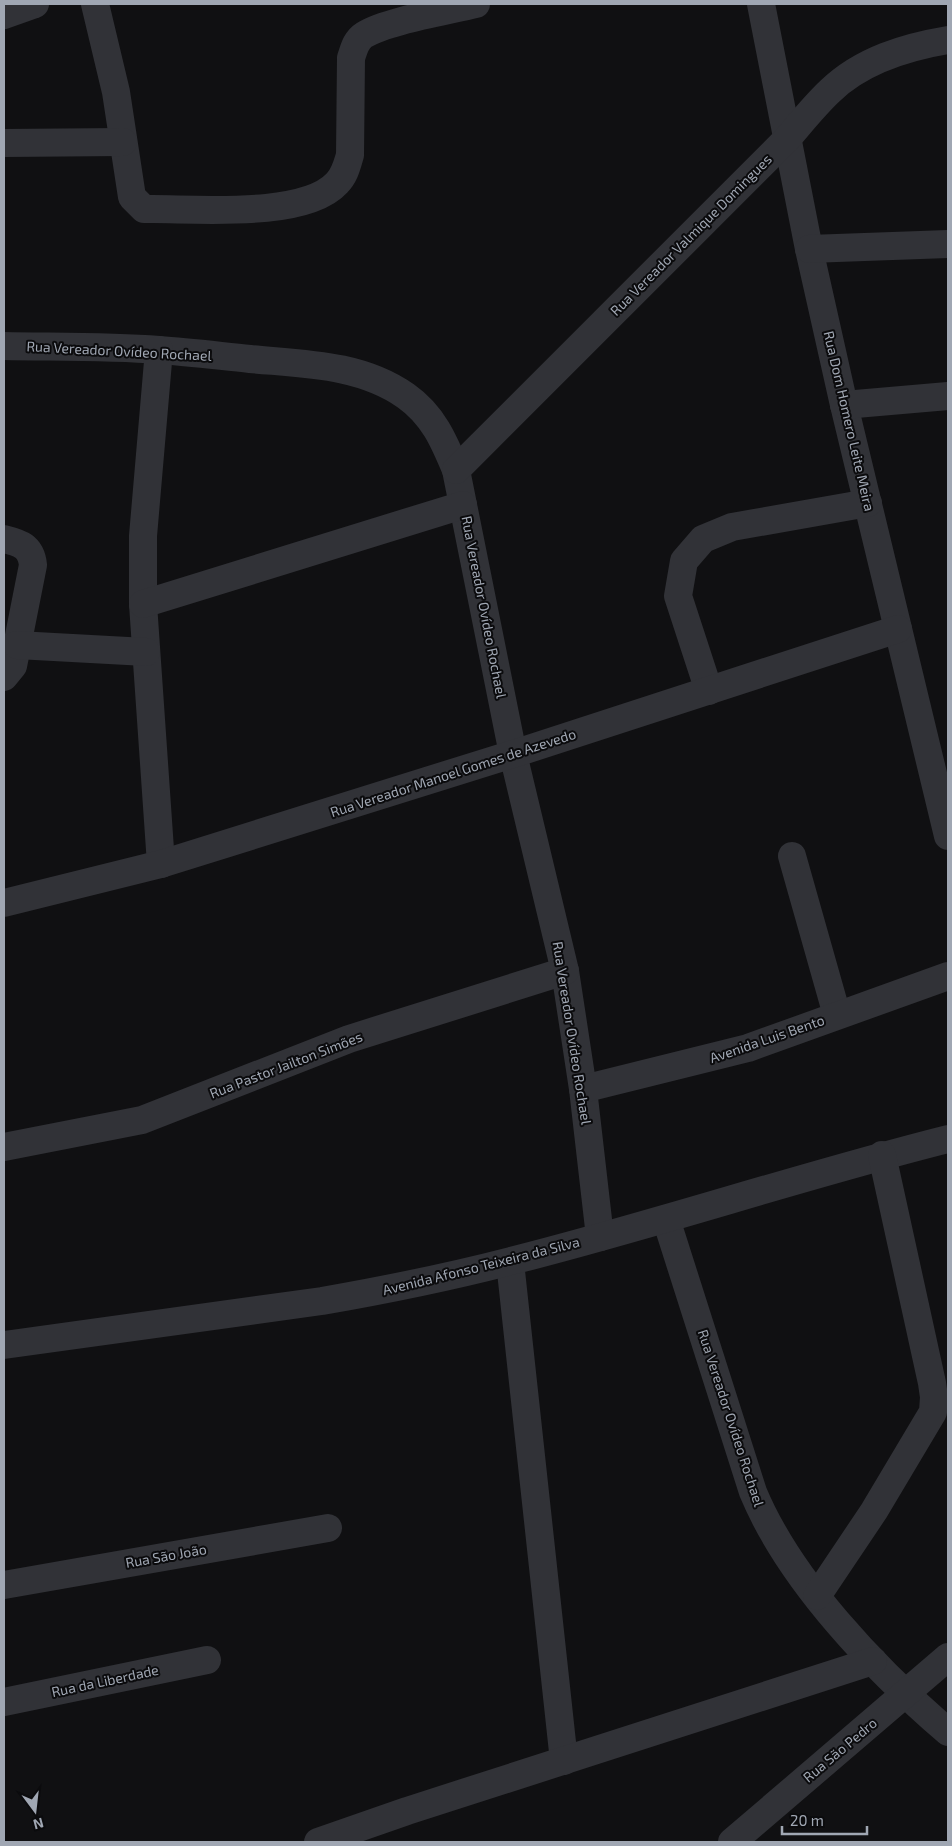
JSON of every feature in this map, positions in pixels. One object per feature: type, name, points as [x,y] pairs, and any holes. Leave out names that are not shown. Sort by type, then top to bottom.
[{"type":"street","points":[[4,15],[35,4]]},
{"type":"street","points":[[95,4],[116,92],[132,197],[144,209],[268,208],[298,203],[320,195],[337,184],[346,170],[350,155],[351,58],[355,46],[363,35],[382,27],[476,4]]},
{"type":"street","name":"Rua Dom Homero Leite Meira","points":[[761,4],[786,140],[809,249],[844,404],[948,836]]},
{"type":"street","name":"Rua Vereador Valmique Domingues","points":[[456,470],[786,140],[830,91],[852,73],[882,58],[916,46],[948,40]]},
{"type":"street","points":[[4,143],[123,142]]},
{"type":"street","points":[[809,249],[948,244]]},
{"type":"street","name":"Rua Vereador Ovídeo Rochael","points":[[4,346],[159,350],[326,366],[360,372],[385,382],[426,413],[441,435],[456,470],[513,754],[565,971],[583,1089],[600,1237]]},
{"type":"street","points":[[159,350],[143,536],[142,604],[161,864]]},
{"type":"street","points":[[844,404],[948,396]]},
{"type":"street","points":[[709,691],[678,596],[684,561],[702,539],[732,527],[868,503]]},
{"type":"street","points":[[142,604],[463,505]]},
{"type":"street","points":[[4,538],[28,548],[32,555],[32,565],[13,666],[4,677]]},
{"type":"street","name":"Rua Vereador Manoel Gomes de Azevedo","points":[[4,903],[161,864],[513,754],[898,629]]},
{"type":"street","points":[[17,645],[146,652]]},
{"type":"street","points":[[792,856],[837,1015]]},
{"type":"street","name":"Rua Pastor Jailton Simões","points":[[4,1146],[142,1120],[349,1039],[565,971]]},
{"type":"street","name":"Avenida Luis Bento","points":[[583,1089],[748,1048],[948,976]]},
{"type":"street","name":"Avenida Afonso Teixeira da Silva","points":[[4,1345],[322,1301],[510,1262],[948,1139]]},
{"type":"street","points":[[817,1596],[874,1511],[932,1412],[934,1396],[932,1384],[882,1156]]},
{"type":"street","name":"Rua Vereador Ovídeo Rochael","points":[[666,1219],[753,1492],[780,1546],[817,1596],[873,1661],[905,1695],[948,1732]]},
{"type":"street","points":[[510,1262],[564,1761]]},
{"type":"street","name":"Rua São João","points":[[4,1585],[328,1528]]},
{"type":"street","name":"Rua São Pedro","points":[[732,1842],[948,1657]]},
{"type":"street","name":"Rua da Liberdade","points":[[4,1702],[207,1660]]},
{"type":"street","points":[[318,1842],[407,1811],[873,1661]]}]
